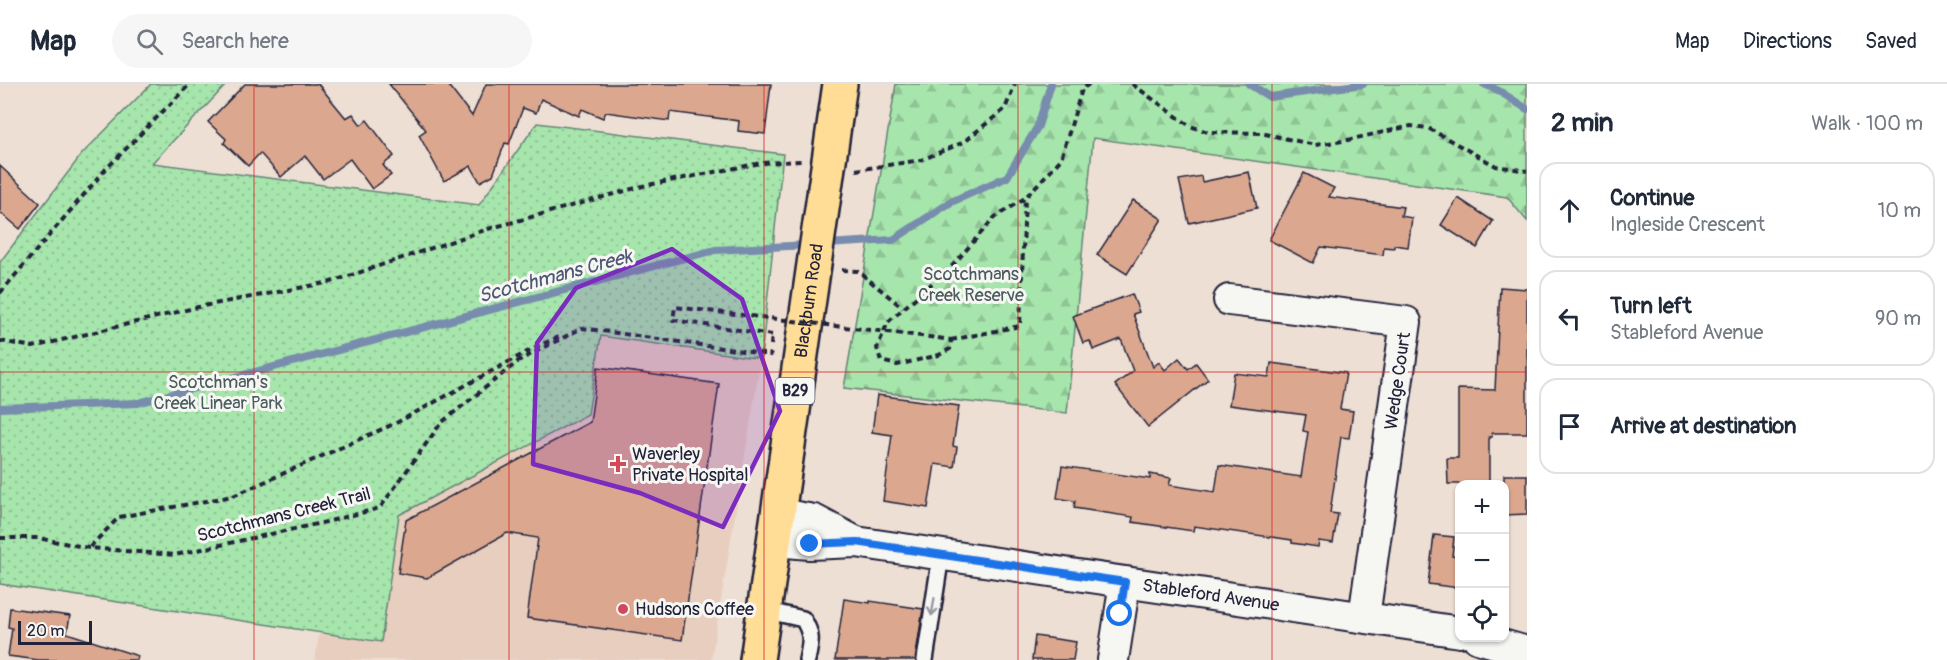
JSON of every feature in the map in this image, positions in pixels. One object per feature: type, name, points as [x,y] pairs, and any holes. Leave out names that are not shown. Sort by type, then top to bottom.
[{"type":"main road","name":"Blackburn Road","points":[[757,660],[840,84]]},
{"type":"street","name":"Wedge Court","points":[[1229,300],[1406,322],[1364,617]]},
{"type":"street","name":"Stableford Avenue","points":[[777,527],[814,520],[856,542],[1455,631]]},
{"type":"street","points":[[1113,660],[1125,582]]},
{"type":"street","points":[[1493,642],[1527,651]]},
{"type":"lane","points":[[925,660],[941,555]]},
{"type":"lane","points":[[764,610],[803,619],[812,640],[807,660]]},
{"type":"path","points":[[0,293],[105,170],[190,84]]},
{"type":"path","points":[[0,341],[33,347],[198,308],[331,282],[488,229],[643,186],[761,163],[828,166],[921,160],[962,143],[1005,109],[1015,84]]},
{"type":"path","points":[[951,340],[950,349],[939,355],[897,365],[881,361],[878,348],[888,322],[953,265],[995,217],[1025,198],[1061,159],[1082,89],[1089,84]]},
{"type":"path","points":[[1132,84],[1190,126],[1208,132],[1261,133],[1315,145],[1411,126],[1428,128],[1496,166],[1527,171]]},
{"type":"path","points":[[89,548],[119,518],[233,496],[398,422],[540,345],[582,328],[770,355],[772,335],[673,320],[675,308],[951,340],[1020,326],[1025,198]]},
{"type":"path","points":[[814,265],[858,271],[903,308]]},
{"type":"path","name":"Scotchmans Creek Trail","points":[[0,538],[38,538],[89,548],[175,555],[380,508],[441,423],[520,360],[582,328]]},
{"type":"highlighted area","points":[[672,249],[742,299],[780,411],[723,527],[640,493],[533,464],[537,343],[576,288]]},
{"type":"shaded area","name":"Waverley Private Hospital","points":[[601,335],[761,359],[711,660],[315,660],[319,634],[381,642],[399,515],[588,414]]},
{"type":"green space","name":"Scotchman's Creek Linear Park","points":[[151,84],[227,84],[152,163],[479,205],[537,123],[783,154],[761,359],[601,336],[588,414],[399,515],[381,642],[0,584],[0,262],[82,154]]},
{"type":"green space","name":"Scotchmans Creek Reserve","points":[[896,84],[1527,84],[1527,221],[1507,197],[1093,138],[1067,413],[844,388]]},
{"type":"building","points":[[245,84],[318,84],[346,118],[353,114],[361,125],[367,120],[394,156],[383,165],[391,175],[372,189],[350,159],[323,179],[305,156],[281,177],[260,153],[248,166],[224,143],[226,139],[208,122]]},
{"type":"building","points":[[389,84],[447,84],[472,116],[486,84],[771,84],[765,134],[738,131],[739,121],[670,112],[669,121],[606,112],[603,118],[582,109],[579,116],[541,99],[536,113],[523,108],[509,144],[505,143],[493,175],[480,182],[471,166],[444,181],[419,135],[426,130]]},
{"type":"building","points":[[0,166],[40,203],[20,229],[0,212]]},
{"type":"building","points":[[1249,172],[1257,208],[1189,223],[1179,180],[1201,176],[1202,182]]},
{"type":"building","points":[[1304,173],[1334,188],[1329,197],[1403,207],[1401,216],[1412,218],[1408,247],[1394,245],[1394,248],[1384,247],[1383,255],[1321,247],[1313,263],[1269,240]]},
{"type":"building","points":[[1458,198],[1493,221],[1477,248],[1441,225]]},
{"type":"building","points":[[1133,200],[1162,219],[1127,274],[1097,255]]},
{"type":"building","points":[[1500,287],[1527,289],[1527,433],[1492,433],[1492,437],[1489,437],[1489,480],[1455,480],[1455,484],[1448,484],[1447,458],[1458,458],[1458,389],[1495,390]]},
{"type":"building","points":[[1132,294],[1139,312],[1133,314],[1153,367],[1159,362],[1165,370],[1179,358],[1188,369],[1196,363],[1208,379],[1148,427],[1115,385],[1133,371],[1121,339],[1093,350],[1090,341],[1083,343],[1073,316]]},
{"type":"building","points":[[1271,363],[1346,373],[1340,409],[1353,411],[1349,438],[1341,437],[1330,513],[1338,514],[1333,543],[1319,541],[1318,547],[1292,543],[1292,540],[1194,526],[1193,531],[1132,522],[1133,517],[1074,508],[1075,501],[1057,498],[1062,466],[1150,479],[1150,474],[1171,478],[1169,485],[1215,492],[1219,465],[1301,477],[1308,432],[1303,431],[1306,415],[1229,405],[1234,373],[1269,377]]},
{"type":"building","points":[[598,367],[719,384],[682,640],[527,618],[538,538],[507,533],[427,578],[398,573],[406,520],[590,422]]},
{"type":"building","points":[[877,395],[959,406],[953,446],[957,447],[954,467],[935,464],[928,508],[883,501],[892,435],[872,432]]},
{"type":"building","points":[[1504,475],[1527,475],[1527,514],[1509,515],[1509,480],[1504,480]]},
{"type":"building","points":[[1434,535],[1454,537],[1452,556],[1455,556],[1455,587],[1428,584]]},
{"type":"building","points":[[844,599],[923,609],[915,660],[835,660]]},
{"type":"building","points":[[10,608],[70,616],[67,633],[138,656],[137,660],[39,660],[8,656],[12,628],[8,627]]},
{"type":"building","points":[[1035,636],[1076,642],[1073,660],[1032,660]]},
{"type":"waterway","name":"Scotchmans Creek","points":[[826,244],[893,240],[951,202],[1007,177],[1038,126],[1051,84]]},
{"type":"waterway","points":[[1249,84],[1270,97],[1363,84]]},
{"type":"waterway","points":[[1484,84],[1527,109]]},
{"type":"waterway","name":"Scotchmans Creek","points":[[0,408],[138,403],[715,250],[808,245]]},
{"type":"place","name":"Waverley Private Hospital","points":[[618,464]]},
{"type":"place","name":"Hudsons Coffee","points":[[623,609]]},
{"type":"route","points":[[810,544],[856,542],[1125,582],[1120,614]]}]
